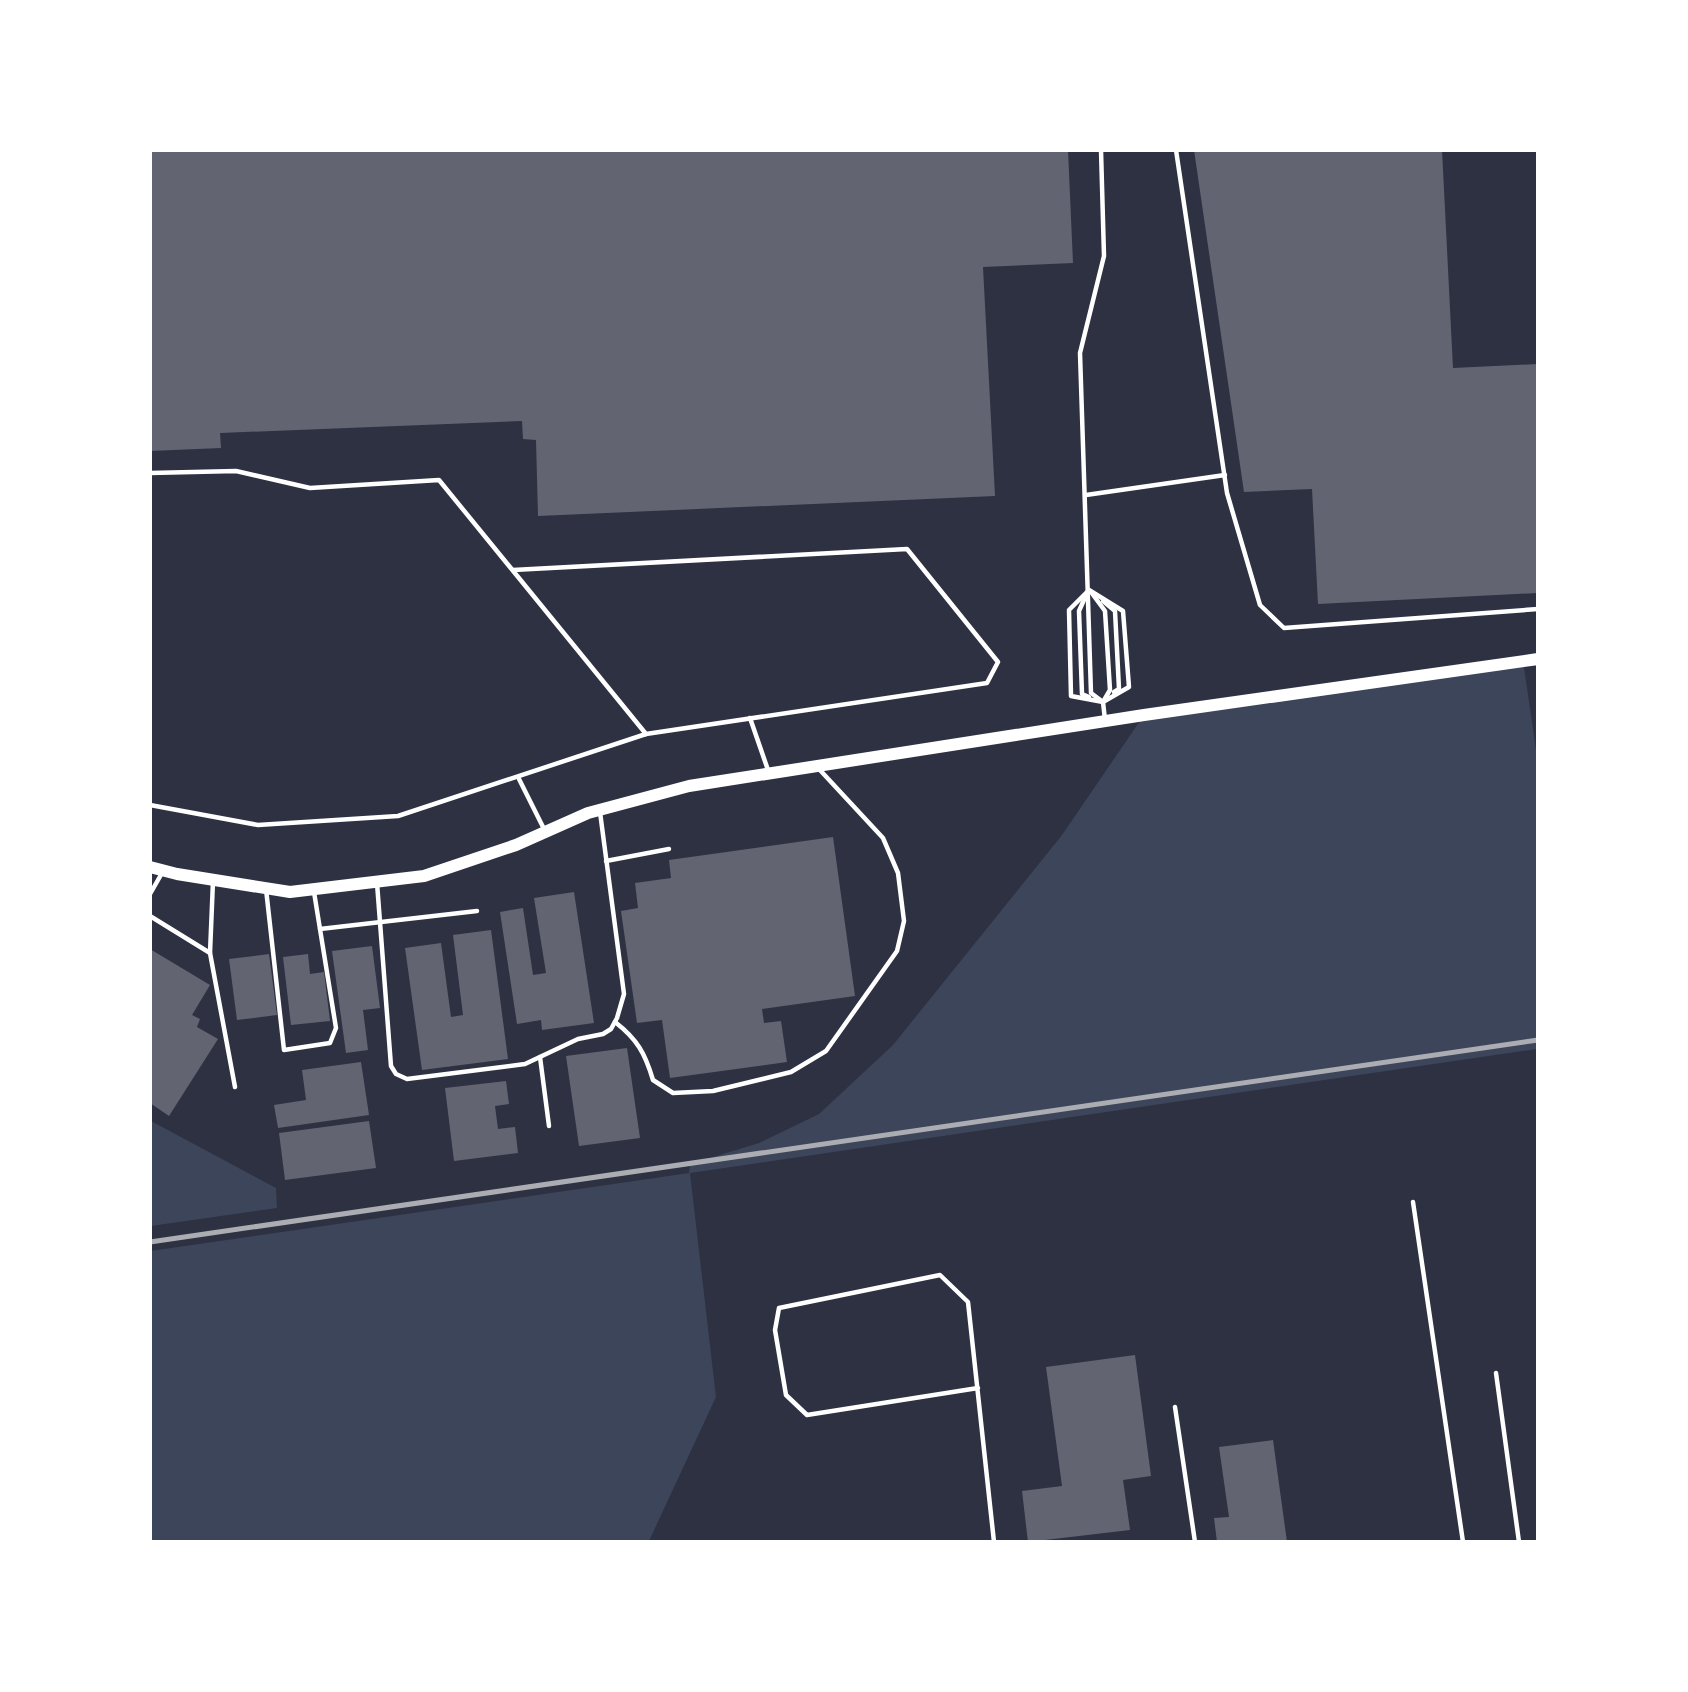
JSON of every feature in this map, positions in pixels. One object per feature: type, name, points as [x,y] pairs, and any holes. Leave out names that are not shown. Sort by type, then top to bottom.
[{"type":"street","points":[[157,869],[290,892],[424,876],[599,810],[688,786],[1105,721],[1538,659]]},
{"type":"lane","points":[[1101,150],[1104,256],[1080,353],[1091,692],[1102,702],[1105,721]]},
{"type":"lane","points":[[1176,150],[1225,475],[1260,605],[1284,628],[1538,609]]},
{"type":"lane","points":[[150,472],[236,471],[310,488],[439,480],[646,734]]},
{"type":"lane","points":[[1086,495],[1225,475]]},
{"type":"lane","points":[[150,805],[258,825],[398,816],[519,779],[646,734],[986,683],[998,662],[907,549],[513,570]]},
{"type":"lane","points":[[1089,590],[1123,611],[1129,687],[1102,702],[1071,696],[1069,610],[1089,590]]},
{"type":"lane","points":[[1089,590],[1079,611],[1082,694],[1102,702]]},
{"type":"lane","points":[[1089,590],[1105,611],[1110,690],[1102,702]]},
{"type":"lane","points":[[1089,590],[1115,611],[1119,689],[1102,702]]},
{"type":"lane","points":[[750,718],[769,773]]},
{"type":"lane","points":[[615,1022],[636,1038],[646,1055],[653,1080],[673,1094],[713,1091],[791,1072],[826,1051],[897,951],[904,920],[898,873],[883,838],[816,766]]},
{"type":"lane","points":[[519,779],[545,832]]},
{"type":"lane","points":[[376,882],[391,1066],[396,1074],[407,1079],[525,1064],[578,1039],[603,1034],[615,1022],[624,994],[599,810]]},
{"type":"lane","points":[[606,861],[669,849]]},
{"type":"lane","points":[[150,894],[157,869]]},
{"type":"lane","points":[[213,880],[210,953],[235,1087]]},
{"type":"lane","points":[[266,888],[284,1049],[330,1043],[334,1039],[336,1028],[314,889]]},
{"type":"lane","points":[[320,929],[478,911]]},
{"type":"lane","points":[[150,916],[210,953]]},
{"type":"lane","points":[[540,1057],[549,1126]]},
{"type":"lane","points":[[1413,1202],[1463,1542]]},
{"type":"lane","points":[[978,1388],[807,1415],[786,1395],[775,1330],[779,1308],[940,1275],[968,1302],[978,1388],[993,1542]]},
{"type":"lane","points":[[1496,1374],[1519,1542]]},
{"type":"lane","points":[[1175,1407],[1195,1542]]},
{"type":"shaded area","points":[[1523,661],[1538,763],[1537,1049],[690,1173],[716,1397],[649,1541],[151,1541],[150,1251],[689,1173],[690,1164],[759,1143],[819,1114],[893,1045],[1062,835],[1144,715]]},
{"type":"shaded area","points":[[151,1121],[276,1188],[277,1208],[151,1226]]},
{"type":"building","points":[[150,150],[1068,150],[1073,263],[983,267],[995,496],[538,516],[536,440],[523,439],[522,421],[220,433],[221,448],[150,451]]},
{"type":"building","points":[[1194,150],[1442,150],[1453,368],[1538,364],[1538,593],[1318,604],[1312,489],[1244,492]]},
{"type":"building","points":[[833,837],[855,996],[762,1009],[764,1023],[781,1021],[787,1062],[670,1078],[662,1020],[637,1023],[621,911],[638,908],[635,883],[671,878],[669,860]]},
{"type":"building","points":[[574,892],[594,1023],[542,1030],[541,1020],[517,1024],[500,912],[523,908],[533,975],[546,973],[534,898]]},
{"type":"building","points":[[491,930],[508,1059],[422,1070],[405,948],[441,943],[451,1017],[463,1015],[453,935]]},
{"type":"building","points":[[372,946],[380,1008],[363,1010],[368,1050],[346,1053],[332,951]]},
{"type":"building","points":[[150,949],[210,985],[192,1015],[200,1019],[197,1027],[218,1039],[169,1116],[150,1103]]},
{"type":"building","points":[[269,954],[277,1015],[237,1020],[229,959]]},
{"type":"building","points":[[308,954],[310,974],[324,972],[330,1021],[291,1025],[283,957]]},
{"type":"building","points":[[627,1048],[640,1138],[579,1146],[566,1056]]},
{"type":"building","points":[[361,1062],[369,1115],[278,1128],[274,1105],[306,1100],[302,1070]]},
{"type":"building","points":[[506,1081],[509,1104],[495,1106],[498,1129],[515,1127],[518,1153],[454,1161],[445,1088]]},
{"type":"building","points":[[369,1121],[376,1168],[285,1180],[279,1133]]},
{"type":"building","points":[[1135,1355],[1151,1476],[1123,1480],[1130,1530],[1028,1542],[1022,1491],[1062,1486],[1046,1367]]},
{"type":"building","points":[[1273,1440],[1287,1542],[1217,1542],[1214,1518],[1229,1517],[1219,1447]]},
{"type":"railway","points":[[150,1242],[1538,1040]]}]
